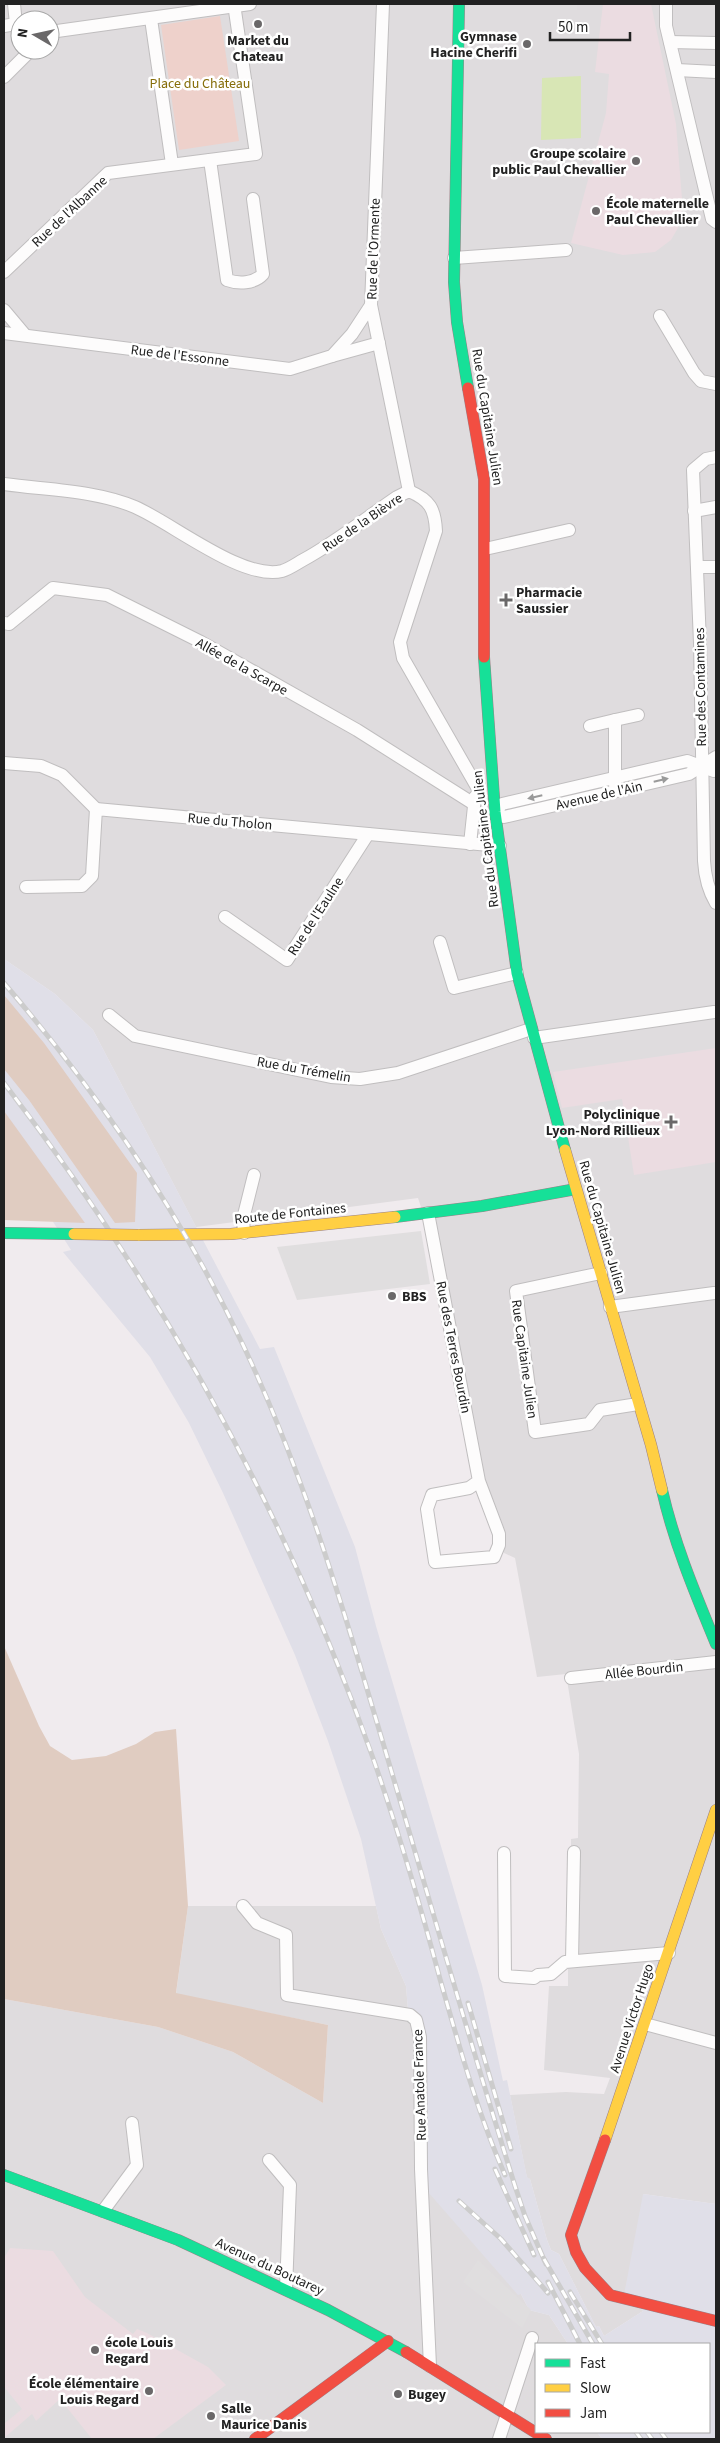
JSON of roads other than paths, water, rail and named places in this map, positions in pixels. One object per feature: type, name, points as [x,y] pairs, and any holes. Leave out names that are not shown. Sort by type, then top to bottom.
[{"type":"street","points":[[60,31],[250,4]]},
{"type":"street","name":"Rue de l'Ormente","points":[[383,4],[371,305],[409,491]]},
{"type":"street","name":"Rue du Capitaine Julien","points":[[459,4],[454,258],[457,322],[484,479],[483,646],[495,812],[517,974],[532,1033],[638,1404],[670,1525],[691,1586],[716,1644]]},
{"type":"street","points":[[666,4],[666,26],[712,219],[716,222]]},
{"type":"street","points":[[151,19],[172,164],[256,154],[234,5]]},
{"type":"street","points":[[670,42],[716,43]]},
{"type":"street","points":[[4,77],[21,60]]},
{"type":"street","points":[[678,70],[716,72]]},
{"type":"street","points":[[210,160],[227,280],[237,283],[258,279],[263,274],[253,199]]},
{"type":"street","name":"Rue de l'Albanne","points":[[4,272],[108,173],[172,164]]},
{"type":"street","points":[[454,258],[566,250]]},
{"type":"street","points":[[332,356],[352,334],[371,305]]},
{"type":"street","points":[[4,310],[25,335]]},
{"type":"street","points":[[660,316],[694,373],[701,381],[716,384]]},
{"type":"street","name":"Rue de l'Essonne","points":[[4,333],[290,369],[379,343]]},
{"type":"street","name":"Rue des Contamines","points":[[716,457],[706,459],[693,470],[706,878],[710,894],[716,903]]},
{"type":"street","name":"Rue de la Bièvre","points":[[4,484],[116,501],[162,521],[236,563],[254,571],[268,572],[283,571],[320,551],[397,496],[409,491],[420,496],[429,504],[436,515],[436,531],[400,642],[403,658],[477,787]]},
{"type":"street","points":[[694,511],[716,507]]},
{"type":"street","points":[[485,549],[569,530]]},
{"type":"street","points":[[697,567],[716,567]]},
{"type":"street","name":"Allée de la Scarpe","points":[[4,623],[9,624],[53,588],[107,595],[201,642],[357,730],[474,804]]},
{"type":"street","points":[[590,726],[638,715]]},
{"type":"street","points":[[615,720],[615,784]]},
{"type":"street","name":"Avenue de l'Ain","points":[[495,812],[504,817],[615,784],[689,774],[716,757]]},
{"type":"street","points":[[4,763],[41,766],[62,775],[96,809],[92,876],[82,886],[26,887]]},
{"type":"street","points":[[702,766],[716,770]]},
{"type":"street","points":[[470,844],[477,787],[492,781]]},
{"type":"street","name":"Rue du Tholon","points":[[96,809],[500,846]]},
{"type":"street","name":"Rue de l'Eaulne","points":[[225,917],[287,960],[368,834]]},
{"type":"street","points":[[440,942],[454,988],[517,974]]},
{"type":"street","name":"Rue du Trémelin","points":[[109,1015],[135,1036],[331,1077],[360,1078],[398,1073],[532,1033],[714,1012]]},
{"type":"street","points":[[244,1233],[243,1219],[254,1175]]},
{"type":"street","name":"Route de Fontaines","points":[[4,1232],[186,1237],[244,1233],[428,1213],[576,1189]]},
{"type":"street","name":"Rue des Terres Bourdin","points":[[428,1213],[479,1481],[499,1534],[499,1545],[494,1557],[435,1562],[428,1508],[432,1496],[469,1488],[479,1481]]},
{"type":"street","name":"Rue Capitaine Julien","points":[[601,1273],[516,1291],[535,1432],[589,1424],[600,1410],[638,1404]]},
{"type":"street","points":[[610,1307],[714,1293]]},
{"type":"street","name":"Allée Bourdin","points":[[572,1678],[716,1662]]},
{"type":"street","name":"Avenue Victor Hugo","points":[[716,1810],[645,2024],[571,2235],[573,2245],[582,2263],[596,2284],[610,2295],[716,2321]]},
{"type":"street","points":[[572,1962],[574,1852]]},
{"type":"street","points":[[504,1853],[505,1976],[534,1978],[538,1975],[551,1974],[565,1962],[669,1953]]},
{"type":"street","name":"Rue Anatole France","points":[[243,1906],[257,1923],[286,1935],[287,1995],[410,2015],[416,2020],[420,2037],[421,2169],[430,2366]]},
{"type":"street","points":[[645,2024],[716,2043]]},
{"type":"street","points":[[103,2212],[136,2164],[132,2123]]},
{"type":"street","points":[[269,2160],[290,2185],[286,2290]]},
{"type":"street","name":"Avenue du Boutarey","points":[[4,2175],[178,2240],[286,2290],[388,2340],[535,2432]]},
{"type":"street","points":[[499,2439],[532,2338]]},
{"type":"street","points":[[255,2439],[388,2340]]},
{"type":"railway","points":[[4,983],[73,1068],[166,1203],[220,1298],[264,1392],[283,1437],[332,1575],[515,2186],[525,2216],[546,2264]]},
{"type":"railway","points":[[4,1083],[116,1241],[167,1322],[215,1406],[260,1491],[301,1578],[339,1667],[373,1758],[425,1923],[469,2078],[505,2175]]},
{"type":"railway","points":[[468,2003],[511,2149]]},
{"type":"railway","points":[[495,2169],[534,2255]]},
{"type":"railway","points":[[459,2201],[501,2239],[548,2293]]},
{"type":"railway","points":[[544,2259],[592,2343]]},
{"type":"railway","points":[[548,2282],[579,2343]]},
{"type":"railway","points":[[570,2292],[601,2343]]},
{"type":"railway","points":[[637,2433],[641,2439]]},
{"type":"railway","points":[[648,2433],[652,2439]]},
{"type":"railway","points":[[662,2433],[666,2439]]},
{"type":"place","name":"Market du Chateau","points":[[258,24]]},
{"type":"place","name":"Gymnase Hacine Cherifi","points":[[527,44]]},
{"type":"place","name":"Groupe scolaire public Paul Chevallier","points":[[636,161]]},
{"type":"place","name":"École maternelle Paul Chevallier","points":[[596,211]]},
{"type":"place","name":"Pharmacie Saussier","points":[[506,600]]},
{"type":"place","name":"Polyclinique Lyon-Nord Rillieux","points":[[671,1122]]},
{"type":"place","name":"BBS","points":[[392,1296]]},
{"type":"place","name":"école Louis Regard","points":[[95,2350]]},
{"type":"place","name":"École élémentaire Louis Regard","points":[[149,2391]]},
{"type":"place","name":"Bugey","points":[[398,2394]]},
{"type":"place","name":"Salle Maurice Danis","points":[[211,2416]]},
{"type":"park label","name":"Place du Château","points":[[200,83]]}]
